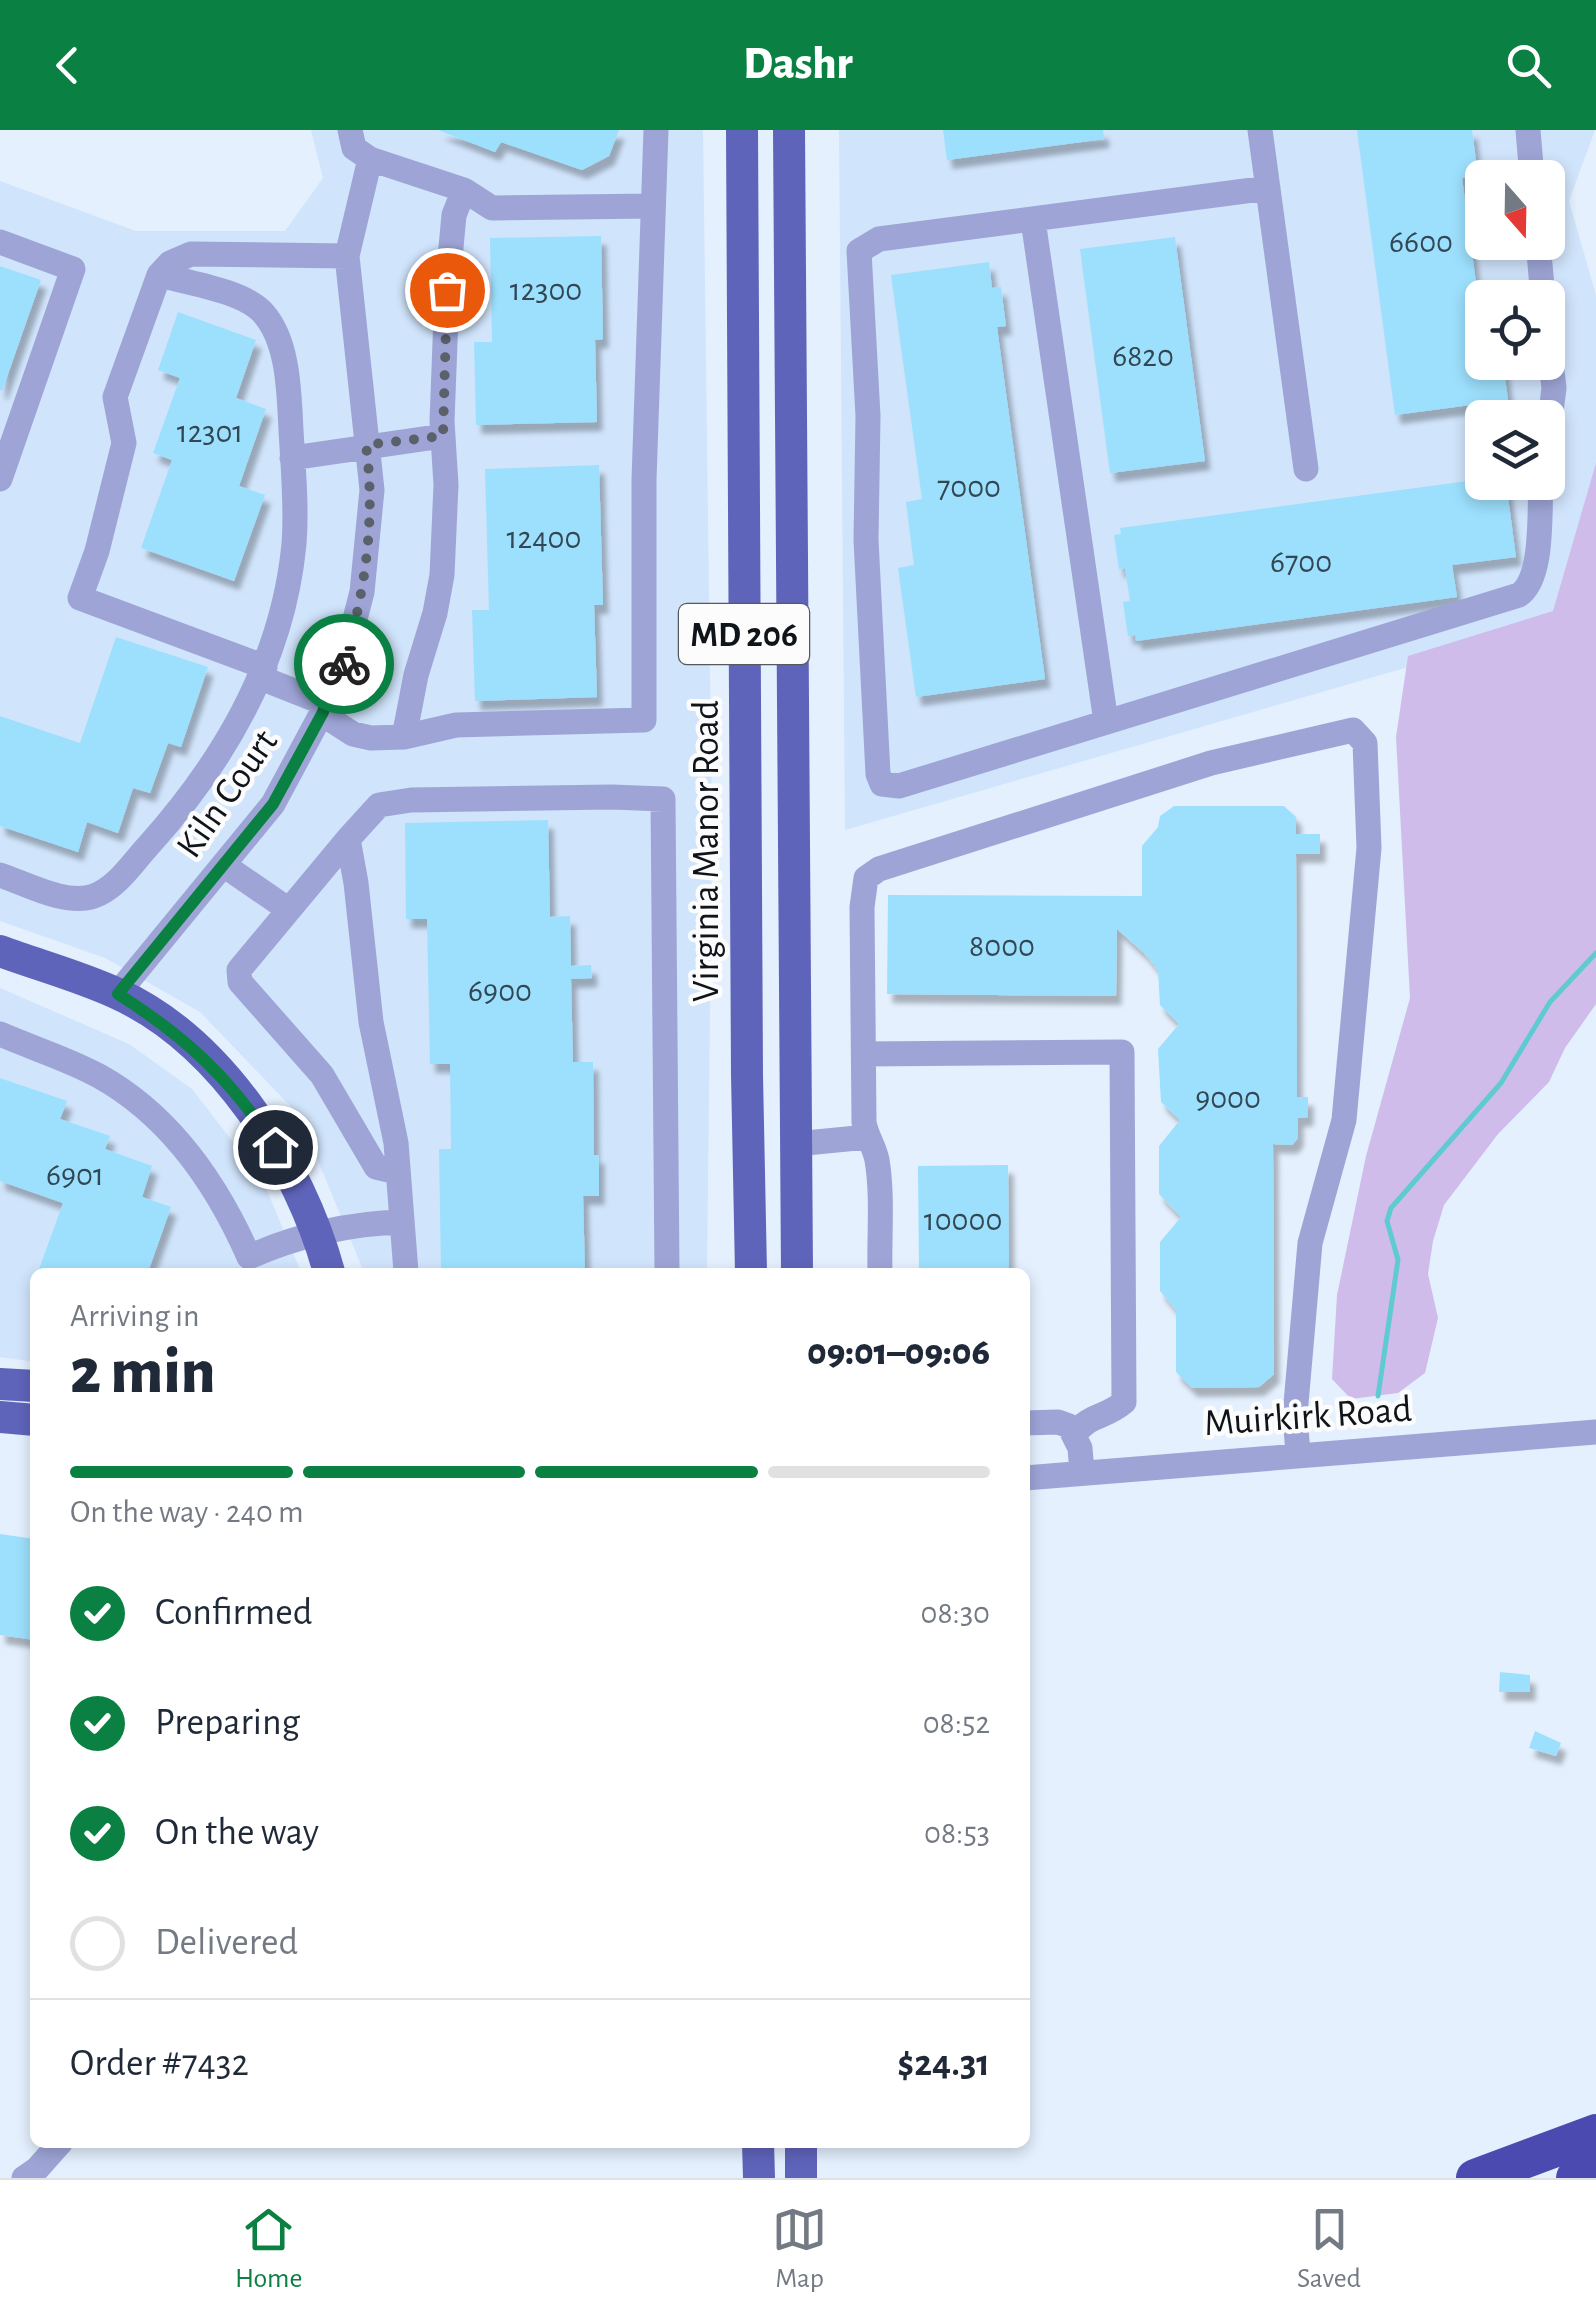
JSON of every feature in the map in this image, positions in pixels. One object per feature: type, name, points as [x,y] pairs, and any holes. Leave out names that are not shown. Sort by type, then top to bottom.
[{"type":"highway","points":[[1475,2178],[1596,2132]]},
{"type":"highway","points":[[1576,2178],[1596,2168]]},
{"type":"main road","name":"Virginia Manor Road","points":[[742,130],[746,1075],[751,1268]]},
{"type":"main road","name":"MD 206","points":[[790,130],[796,1268]]},
{"type":"main road","points":[[0,952],[118,994],[188,1043],[245,1102],[301,1195],[328,1268]]},
{"type":"main road","points":[[0,1384],[30,1386]]},
{"type":"main road","points":[[0,1417],[30,1420]]},
{"type":"main road","points":[[758,2148],[758,2178]]},
{"type":"main road","points":[[801,2148],[802,2178]]},
{"type":"street","points":[[350,130],[354,148],[370,159],[464,190],[492,208],[653,206]]},
{"type":"street","points":[[347,256],[190,254],[170,263],[160,275],[115,397],[124,443],[97,551],[80,598],[263,673],[325,709],[353,734],[371,738],[404,736],[456,725],[644,720],[644,480],[656,130]]},
{"type":"street","points":[[1260,130],[1306,470]]},
{"type":"street","points":[[1528,130],[1530,160]]},
{"type":"street","name":"Kiln Court","points":[[118,994],[273,804],[339,681],[362,592],[372,490],[347,256],[370,159]]},
{"type":"street","points":[[1268,188],[879,239],[859,251],[868,416],[866,540],[878,774],[882,784],[899,786],[1520,595],[1529,588],[1536,566],[1540,500]]},
{"type":"street","points":[[404,736],[442,575],[447,290],[454,214],[464,190]]},
{"type":"street","points":[[1033,220],[1106,722]]},
{"type":"street","points":[[0,242],[73,270],[0,479]]},
{"type":"street","points":[[0,875],[68,898],[90,898],[110,888],[172,819],[224,748],[263,673],[284,608],[294,543],[286,373],[280,347],[270,322],[251,302],[160,275]]},
{"type":"street","points":[[292,458],[443,436]]},
{"type":"street","points":[[880,1268],[879,1178],[873,1144],[866,1137],[862,886],[866,878],[879,869],[1211,763],[1353,730],[1360,735],[1367,754],[1370,848],[1344,1120],[1310,1243],[1295,1415],[1298,1454]]},
{"type":"street","points":[[397,1172],[376,1167],[322,1074],[240,982],[239,970],[380,805],[411,800],[663,799],[668,1268]]},
{"type":"street","points":[[348,838],[371,1022],[396,1143],[406,1268]]},
{"type":"street","points":[[225,866],[289,910]]},
{"type":"street","points":[[0,1034],[99,1076],[146,1112],[200,1166],[230,1213],[249,1257],[273,1246],[373,1222],[402,1222]]},
{"type":"street","points":[[864,1054],[1122,1052],[1124,1402],[1104,1416],[1086,1420],[1075,1434]]},
{"type":"street","points":[[796,1144],[866,1137]]},
{"type":"street","points":[[1030,1423],[1058,1422],[1069,1426],[1075,1434],[1082,1473]]},
{"type":"street","name":"Muirkirk Road","points":[[1030,1478],[1596,1432]]},
{"type":"street","points":[[24,2178],[38,2169],[56,2148]]},
{"type":"shaded area","points":[[311,130],[703,130],[712,831],[707,1268],[362,1268],[299,1115],[200,1012],[105,958],[0,921],[0,181],[136,231],[285,231],[323,178]]},
{"type":"shaded area","points":[[839,130],[1595,130],[1569,201],[1596,295],[1596,485],[1571,620],[845,830]]},
{"type":"shaded area","points":[[1596,463],[1596,1004],[1565,1048],[1549,1082],[1498,1134],[1444,1205],[1428,1274],[1438,1318],[1425,1373],[1398,1393],[1351,1399],[1332,1379],[1337,1295],[1366,1156],[1410,998],[1396,737],[1408,656],[1553,611]]},
{"type":"shaded area","points":[[0,988],[129,1044],[192,1089],[263,1181],[299,1268],[30,1268],[30,1361],[0,1357]]},
{"type":"building","points":[[438,130],[619,130],[609,156],[582,170],[501,142],[495,152]]},
{"type":"building","points":[[943,130],[1103,130],[1104,139],[947,160]]},
{"type":"building","points":[[1357,130],[1472,130],[1476,160],[1465,160],[1462,178],[1465,260],[1473,260],[1476,280],[1465,280],[1465,380],[1505,380],[1508,400],[1465,400],[1465,406],[1395,415]]},
{"type":"building","points":[[601,236],[603,339],[595,340],[597,422],[476,425],[474,342],[492,342],[490,238]]},
{"type":"building","points":[[1175,237],[1205,461],[1110,473],[1080,249]]},
{"type":"building","points":[[989,262],[992,288],[1001,287],[1006,326],[997,327],[1045,679],[916,697],[898,568],[914,565],[906,502],[922,499],[891,275]]},
{"type":"building","points":[[0,266],[41,280],[2,391],[0,390]]},
{"type":"building","points":[[178,312],[256,340],[236,398],[266,409],[239,486],[265,495],[234,581],[141,548],[172,460],[153,453],[180,378],[158,370]]},
{"type":"building","points":[[599,465],[603,605],[594,605],[597,697],[475,701],[472,610],[489,610],[485,469]]},
{"type":"building","points":[[1465,481],[1465,500],[1508,500],[1516,557],[1452,565],[1457,597],[1136,641],[1135,635],[1128,636],[1123,602],[1130,601],[1125,568],[1119,569],[1114,535],[1121,534],[1120,528]]},
{"type":"building","points":[[116,637],[208,667],[181,747],[168,743],[150,793],[133,788],[118,833],[87,822],[78,852],[0,826],[0,716],[80,743]]},
{"type":"building","points":[[1174,806],[1284,806],[1296,817],[1296,834],[1320,834],[1320,854],[1296,854],[1297,1097],[1308,1097],[1308,1117],[1298,1118],[1298,1138],[1292,1145],[1273,1144],[1274,1374],[1259,1387],[1192,1388],[1176,1372],[1176,1310],[1160,1291],[1160,1242],[1181,1217],[1159,1194],[1159,1146],[1180,1120],[1161,1102],[1158,1049],[1179,1024],[1160,1005],[1158,970],[1144,953],[1117,929],[1116,996],[887,994],[888,895],[1142,896],[1142,846],[1158,827],[1160,816]]},
{"type":"building","points":[[548,820],[550,917],[570,916],[571,966],[591,965],[592,978],[571,979],[573,1062],[593,1062],[594,1155],[599,1155],[599,1196],[583,1196],[585,1268],[441,1268],[439,1149],[451,1149],[450,1064],[430,1064],[427,919],[406,919],[405,823]]},
{"type":"building","points":[[0,1078],[67,1101],[60,1119],[110,1136],[105,1149],[152,1166],[142,1197],[171,1207],[149,1268],[39,1268],[63,1203],[0,1181]]},
{"type":"building","points":[[1008,1165],[1009,1268],[919,1268],[918,1166]]},
{"type":"building","points":[[0,1534],[30,1538],[30,1639],[0,1635]]},
{"type":"building","points":[[1500,1672],[1530,1675],[1530,1692],[1499,1692]]},
{"type":"building","points":[[1535,1731],[1561,1743],[1556,1756],[1529,1748]]},
{"type":"waterway","points":[[1378,1396],[1398,1260],[1387,1221],[1391,1208],[1501,1083],[1550,1002],[1596,953]]},
{"type":"way so far","points":[[344,664],[356,624],[370,526],[372,490],[366,445],[443,436],[447,290]]},
{"type":"route","points":[[275,1147],[224,1078],[166,1024],[118,994],[273,804],[339,681],[344,664]]}]
